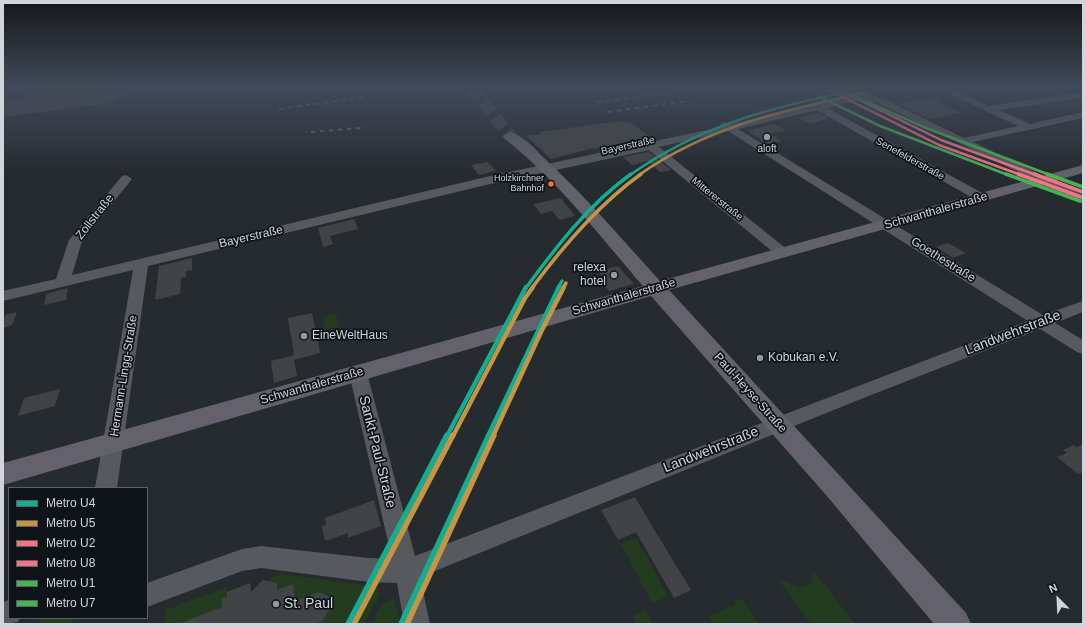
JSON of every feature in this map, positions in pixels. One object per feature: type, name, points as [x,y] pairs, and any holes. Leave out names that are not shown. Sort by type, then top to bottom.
[{"type":"main road","name":"Paul-Heyse-Straße","points":[[514,136],[546,167],[656,288],[911,572],[954,624]]},
{"type":"main road","name":"Schwanthalerstraße","points":[[3,474],[656,288],[887,225],[1083,169]]},
{"type":"street","name":"Bayerstraße","points":[[546,167],[652,146],[757,116]]},
{"type":"street","name":"Bayerstraße","points":[[3,296],[546,167],[647,142],[702,125],[725,125],[770,116]]},
{"type":"street","name":"Senefelderstraße","points":[[835,116],[982,198]]},
{"type":"street","points":[[912,116],[1083,200]]},
{"type":"street","points":[[1006,116],[1029,126]]},
{"type":"street","points":[[964,141],[1077,116]]},
{"type":"street","name":"Goethestraße","points":[[725,125],[1083,348]]},
{"type":"street","name":"Mittererstraße","points":[[652,146],[783,253]]},
{"type":"street","name":"Zollstraße","points":[[63,282],[76,240],[126,179]]},
{"type":"street","name":"Hermann-Lingg-Straße","points":[[106,487],[141,263]]},
{"type":"street","name":"Landwehrstraße","points":[[407,571],[778,424],[1083,306]]},
{"type":"street","name":"Sankt-Paul-Straße","points":[[358,373],[407,571],[417,624]]},
{"type":"street","points":[[148,595],[242,560],[261,557],[369,570],[407,571]]},
{"type":"green space","points":[[336,314],[339,326],[323,330],[324,316]]},
{"type":"green space","points":[[636,538],[668,596],[652,603],[621,544]]},
{"type":"green space","points":[[814,571],[855,624],[811,624],[780,582],[782,581],[802,587],[811,583]]},
{"type":"green space","points":[[281,574],[377,587],[380,594],[364,624],[315,624],[322,621],[331,608],[329,596],[318,592],[295,601],[277,590],[277,582],[269,585],[271,578]]},
{"type":"green space","points":[[227,587],[227,597],[222,599],[222,611],[207,616],[207,613],[203,614],[203,618],[188,624],[188,620],[184,621],[184,624],[165,624],[166,610]]},
{"type":"green space","points":[[394,599],[401,624],[372,624],[382,604]]},
{"type":"green space","points":[[736,599],[743,600],[759,624],[712,624],[708,617],[734,605]]},
{"type":"green space","points":[[646,610],[653,624],[637,624],[633,616]]},
{"type":"green space","points":[[40,619],[73,619],[72,624],[39,624]]},
{"type":"building","points":[[806,116],[826,116],[829,118],[810,124],[799,118]]},
{"type":"building","points":[[923,116],[943,116],[928,119]]},
{"type":"building","points":[[612,122],[629,122],[651,137],[638,140],[641,142],[612,149],[610,147],[590,149],[551,159],[526,136],[542,134],[540,132]]},
{"type":"building","name":"aloft","points":[[774,124],[786,130],[770,134],[782,141],[769,144],[747,131]]},
{"type":"building","points":[[649,152],[671,170],[660,172],[647,161],[632,165],[623,157]]},
{"type":"building","points":[[488,162],[496,171],[479,175],[471,165]]},
{"type":"building","points":[[561,198],[575,216],[559,220],[552,211],[541,214],[533,204]]},
{"type":"building","points":[[354,219],[358,229],[330,236],[333,244],[323,247],[318,228]]},
{"type":"building","points":[[948,243],[966,253],[953,258],[936,247]]},
{"type":"building","points":[[192,258],[192,270],[186,271],[186,277],[181,278],[180,294],[155,300],[159,266]]},
{"type":"building","name":"relexa hotel","points":[[618,266],[634,284],[609,291],[600,280],[604,279],[598,271]]},
{"type":"building","points":[[68,288],[66,300],[44,305],[46,294]]},
{"type":"building","points":[[17,312],[12,325],[3,328],[5,315]]},
{"type":"building","name":"EineWeltHaus","points":[[312,313],[320,353],[294,360],[297,376],[274,383],[271,361],[294,355],[288,318]]},
{"type":"building","points":[[60,389],[55,406],[18,416],[24,398]]},
{"type":"building","points":[[1083,444],[1083,472],[1078,474],[1057,457],[1067,453],[1063,450],[1074,445],[1077,447]]},
{"type":"building","points":[[635,497],[691,590],[674,598],[636,532],[618,540],[601,510]]},
{"type":"building","points":[[374,500],[381,526],[348,538],[348,533],[325,541],[322,526],[326,525],[325,518]]},
{"type":"building","name":"St. Paul","points":[[263,580],[277,583],[277,590],[293,584],[295,601],[318,592],[329,596],[331,608],[322,621],[315,624],[179,624],[222,607],[222,598],[227,597],[227,592],[250,583],[251,592]]},
{"type":"tunnel","points":[[495,116],[510,136]]},
{"type":"railway","points":[[311,132],[361,128]]},
{"type":"metro line","name":"U4","points":[[348,624],[521,295],[553,252],[608,193],[651,160],[674,146],[697,135],[720,125],[747,116]]},
{"type":"metro line","name":"U5","points":[[354,624],[525,298],[557,255],[611,197],[653,165],[676,151],[699,140],[722,130],[763,116]]},
{"type":"metro line","name":"U7","points":[[860,116],[937,149],[1080,201]]},
{"type":"metro line","name":"U8","points":[[882,116],[939,145],[1081,197]]},
{"type":"metro line","name":"U2","points":[[893,116],[941,140],[1083,192]]},
{"type":"metro line","name":"U1","points":[[898,116],[1083,187]]},
{"type":"metro line","name":"U4","points":[[401,624],[537,330],[562,281]]},
{"type":"metro line","name":"U5","points":[[407,624],[541,332],[566,283]]},
{"type":"place","name":"aloft","points":[[767,137]]},
{"type":"place","name":"Holzkirchner Bahnhof","points":[[551,184]]},
{"type":"place","name":"relexa hotel","points":[[614,275]]},
{"type":"place","name":"EineWeltHaus","points":[[304,336]]},
{"type":"place","name":"Kobukan e.V.","points":[[760,358]]},
{"type":"place","name":"St. Paul","points":[[276,604]]}]
